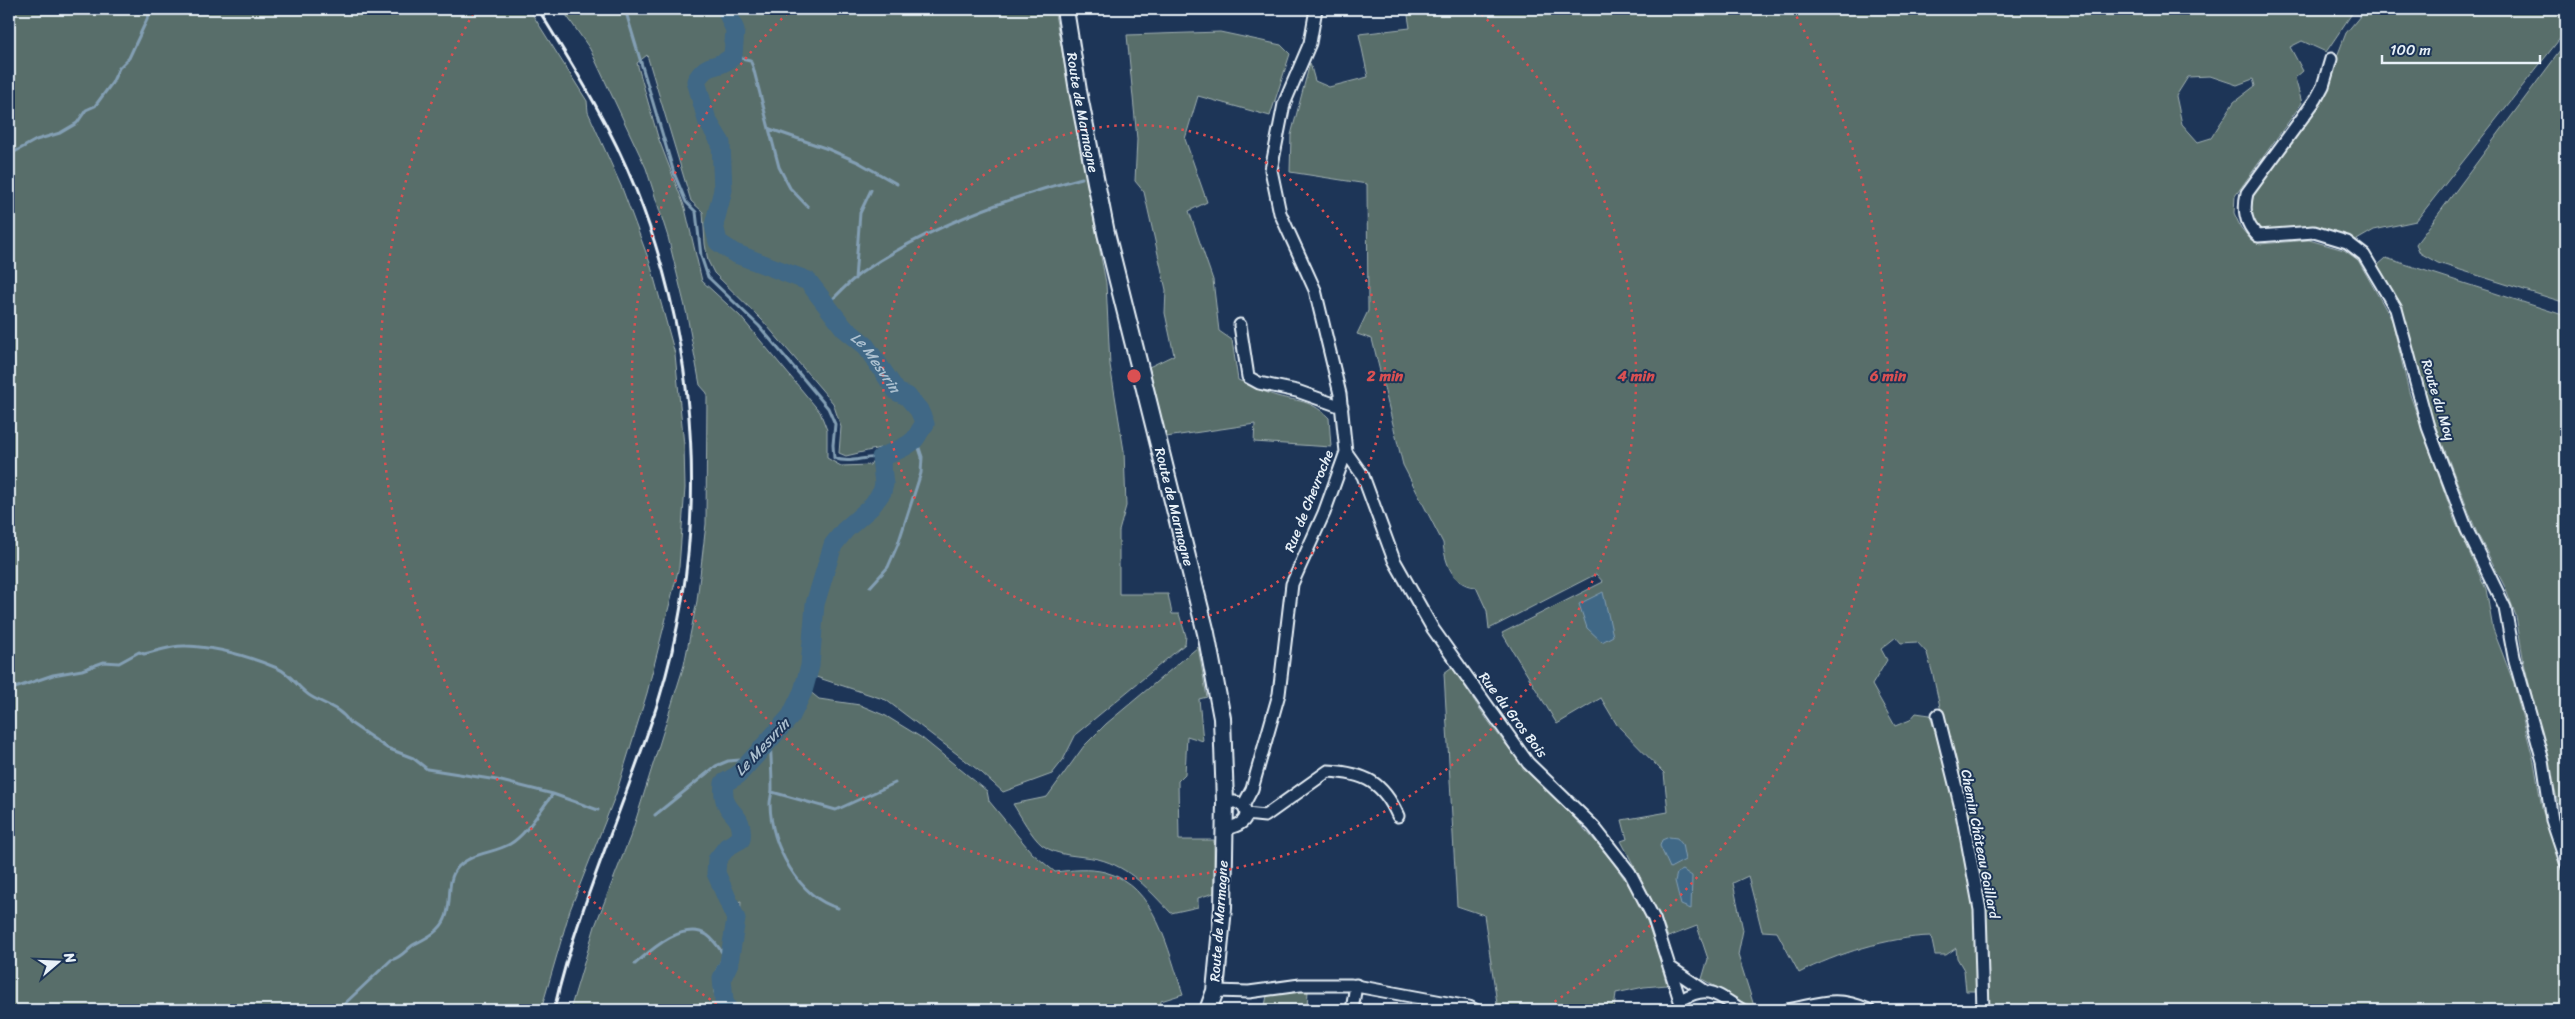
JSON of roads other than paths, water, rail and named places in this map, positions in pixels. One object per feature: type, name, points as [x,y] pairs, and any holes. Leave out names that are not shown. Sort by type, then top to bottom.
[{"type":"main road","name":"Route de Marmagne","points":[[1065,9],[1078,91],[1106,233],[1215,673],[1222,718],[1224,802],[1223,908],[1215,991],[1208,1010]]},
{"type":"street","name":"Rue de Chevroche","points":[[1244,810],[1252,789],[1279,694],[1292,584],[1324,513],[1346,452],[1342,407],[1315,290],[1280,213],[1271,170],[1284,104],[1310,43],[1316,9]]},
{"type":"street","name":"Route du Moy","points":[[2331,59],[2323,86],[2316,99],[2247,194],[2244,211],[2248,224],[2258,236],[2314,232],[2337,238],[2356,248],[2371,264],[2396,310],[2428,427],[2467,530],[2505,608],[2514,657],[2543,761],[2552,820],[2566,862]]},
{"type":"street","points":[[1240,325],[1248,377],[1259,383],[1297,391],[1342,407]]},
{"type":"street","name":"Rue du Gros Bois","points":[[1346,452],[1363,476],[1394,560],[1433,629],[1528,763],[1593,826],[1630,873],[1654,919],[1682,1005]]},
{"type":"street","name":"Chemin Château Gaillard","points":[[1938,715],[1961,808],[1980,910],[1983,1010]]},
{"type":"street","points":[[1224,802],[1236,802],[1244,810],[1265,816],[1328,771],[1364,776],[1378,784],[1391,799],[1398,816]]},
{"type":"street","points":[[1224,829],[1238,826],[1244,821],[1244,810]]},
{"type":"street","points":[[1671,968],[1705,991]]},
{"type":"street","points":[[1215,991],[1249,992],[1300,985],[1356,986],[1469,1007],[1475,1010]]},
{"type":"street","points":[[1352,1010],[1356,986]]},
{"type":"street","points":[[1682,1005],[1696,991],[1710,991],[1742,1010]]},
{"type":"street","points":[[1786,1010],[1813,1008],[1836,1001],[1851,1002],[1868,1010]]},
{"type":"water","points":[[1603,592],[1613,636],[1602,642],[1587,628],[1579,604]]},
{"type":"water","points":[[1669,837],[1677,838],[1682,844],[1685,860],[1670,868],[1660,846],[1662,840]]},
{"type":"water","points":[[1683,870],[1692,876],[1691,909],[1681,905],[1675,881],[1677,873]]},
{"type":"waterway","points":[[9,155],[36,140],[60,133],[77,123],[86,110],[95,106],[112,83],[119,68],[129,58],[150,13],[155,9]]},
{"type":"waterway","points":[[625,9],[674,173],[686,202],[696,212],[701,256],[708,277],[759,326],[828,408],[835,424],[834,458],[846,461],[875,457],[881,458]]},
{"type":"waterway","name":"Le Mesvrin","points":[[726,9],[735,30],[733,56],[727,61],[709,67],[696,81],[707,120],[721,143],[723,190],[714,225],[718,242],[734,253],[808,281],[844,328],[865,345],[897,392],[907,396],[919,410],[925,424],[910,443],[881,458],[884,484],[882,492],[871,507],[845,530],[833,545],[815,604],[810,666],[803,691],[791,716],[738,775],[724,783],[726,802],[739,822],[741,829],[741,839],[727,847],[717,860],[716,873],[736,919],[729,963],[722,978],[724,1001],[728,1010]]},
{"type":"waterway","points":[[733,56],[750,60],[779,167],[790,188],[808,207]]},
{"type":"waterway","points":[[770,129],[828,149],[858,162],[897,184]]},
{"type":"waterway","points":[[828,304],[861,273],[939,228],[996,205],[1082,178]]},
{"type":"waterway","points":[[855,279],[860,213],[871,190]]},
{"type":"waterway","points":[[870,587],[888,567],[898,544],[921,473],[922,457],[916,439]]},
{"type":"waterway","points":[[9,690],[53,675],[82,670],[104,662],[119,663],[139,652],[144,654],[181,646],[221,650],[277,668],[291,678],[307,694],[337,710],[349,722],[387,748],[413,758],[427,769],[497,780],[553,794],[598,810]]},
{"type":"waterway","points":[[770,739],[772,789],[770,804],[775,836],[781,852],[799,881],[811,893],[824,902],[838,908]]},
{"type":"waterway","points":[[655,815],[716,766],[728,761],[752,759]]},
{"type":"waterway","points":[[772,792],[836,810],[895,783]]},
{"type":"waterway","points":[[338,1010],[391,960],[431,935],[443,924],[449,906],[450,885],[458,867],[469,859],[504,847],[516,840],[528,828],[553,794]]},
{"type":"waterway","points":[[635,964],[658,945],[678,934],[688,931],[698,931],[707,935],[716,944],[729,963]]},
{"type":"railway","points":[[538,9],[603,120],[636,190],[657,252],[674,315],[685,378],[691,443],[691,508],[686,572],[675,636],[659,699],[589,892],[564,970],[554,1010]]}]
